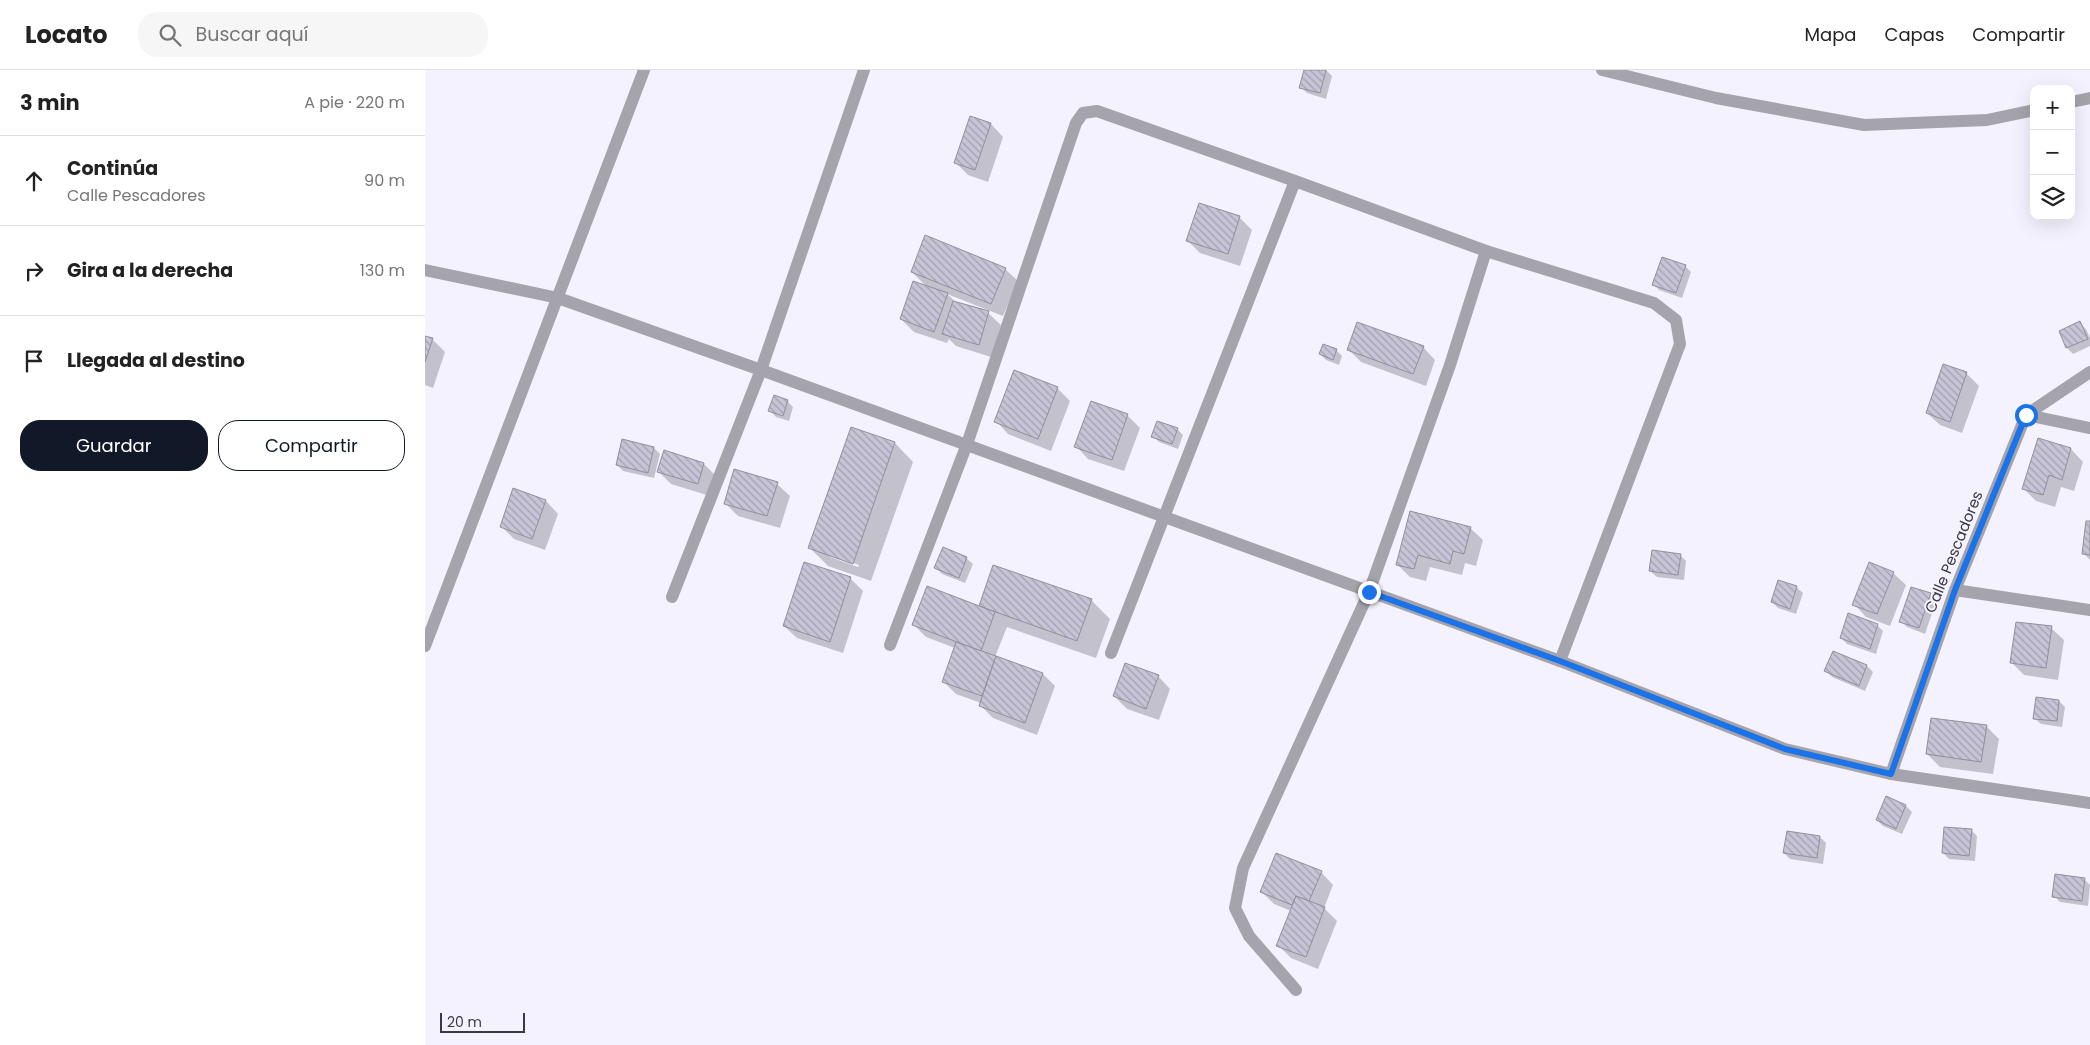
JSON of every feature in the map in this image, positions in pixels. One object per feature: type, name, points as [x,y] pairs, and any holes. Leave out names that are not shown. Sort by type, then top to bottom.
[{"type":"street","points":[[425,646],[644,70]]},
{"type":"street","points":[[671,597],[761,370],[864,70]]},
{"type":"street","points":[[1602,70],[1716,98],[1864,125],[1987,120],[2030,111]]},
{"type":"street","points":[[2075,101],[2090,98]]},
{"type":"street","points":[[890,645],[967,444],[1076,122],[1083,113],[1097,111],[1487,252],[1654,303],[1676,320],[1680,344],[1560,661]]},
{"type":"street","points":[[1111,653],[1295,181]]},
{"type":"street","points":[[1296,990],[1249,936],[1235,908],[1243,868],[1369,592],[1450,365],[1487,252]]},
{"type":"street","points":[[425,270],[558,298],[967,444],[1560,661],[1785,749],[1891,774],[2090,803]]},
{"type":"street","points":[[2026,415],[2090,372]]},
{"type":"street","points":[[2026,415],[2090,428]]},
{"type":"street","name":"Calle Pescadores","points":[[1891,774],[1955,590],[2026,415]]},
{"type":"street","points":[[1955,590],[2090,610]]},
{"type":"building","points":[[1304,70],[1326,70],[1320,93],[1299,88]]},
{"type":"building","points":[[970,116],[991,123],[975,170],[954,163]]},
{"type":"building","points":[[1199,203],[1240,216],[1228,254],[1186,241]]},
{"type":"building","points":[[925,235],[1006,268],[991,304],[911,272]]},
{"type":"building","points":[[1662,257],[1686,265],[1676,293],[1652,285]]},
{"type":"building","points":[[913,281],[948,293],[934,332],[900,319]]},
{"type":"building","points":[[953,301],[989,311],[979,345],[942,334]]},
{"type":"building","points":[[2080,321],[2088,339],[2066,348],[2059,331]]},
{"type":"building","points":[[1357,322],[1424,346],[1413,374],[1347,350]]},
{"type":"building","points":[[425,336],[433,338],[425,362]]},
{"type":"building","points":[[1323,344],[1337,349],[1333,360],[1319,354]]},
{"type":"building","points":[[1943,364],[1967,372],[1950,422],[1926,413]]},
{"type":"building","points":[[1014,370],[1058,387],[1038,439],[994,422]]},
{"type":"building","points":[[774,395],[788,400],[783,416],[768,411]]},
{"type":"building","points":[[1091,401],[1128,414],[1112,460],[1074,447]]},
{"type":"building","points":[[1157,421],[1178,428],[1172,444],[1151,437]]},
{"type":"building","points":[[851,427],[895,442],[853,564],[808,548]]},
{"type":"building","points":[[2038,438],[2071,448],[2062,480],[2049,475],[2043,495],[2022,489]]},
{"type":"building","points":[[622,439],[654,447],[648,473],[616,465]]},
{"type":"building","points":[[664,450],[704,463],[698,484],[657,472]]},
{"type":"building","points":[[734,469],[778,482],[767,516],[724,504]]},
{"type":"building","points":[[513,488],[546,500],[532,539],[500,527]]},
{"type":"building","points":[[1410,511],[1471,527],[1464,554],[1453,551],[1450,564],[1418,555],[1414,569],[1396,565]]},
{"type":"building","points":[[2086,521],[2090,521],[2090,555],[2082,554]]},
{"type":"building","points":[[943,547],[967,557],[959,578],[934,568]]},
{"type":"building","points":[[1652,550],[1681,554],[1678,575],[1649,571]]},
{"type":"building","points":[[804,562],[851,577],[830,642],[783,626]]},
{"type":"building","points":[[1869,562],[1894,572],[1877,614],[1852,605]]},
{"type":"building","points":[[993,565],[1092,599],[1077,641],[979,606]]},
{"type":"building","points":[[1778,580],[1797,586],[1790,609],[1771,602]]},
{"type":"building","points":[[927,586],[995,612],[981,651],[912,625]]},
{"type":"building","points":[[1911,587],[1931,593],[1919,628],[1899,622]]},
{"type":"building","points":[[1848,613],[1878,624],[1870,649],[1840,638]]},
{"type":"building","points":[[2016,622],[2052,626],[2046,668],[2010,663]]},
{"type":"building","points":[[956,642],[996,656],[982,696],[942,682]]},
{"type":"building","points":[[1833,651],[1867,665],[1859,686],[1824,671]]},
{"type":"building","points":[[996,656],[1043,673],[1025,723],[979,706]]},
{"type":"building","points":[[1125,663],[1159,675],[1146,709],[1113,696]]},
{"type":"building","points":[[2036,697],[2059,700],[2057,721],[2033,719]]},
{"type":"building","points":[[1931,718],[1987,725],[1981,762],[1926,754]]},
{"type":"building","points":[[1886,796],[1906,805],[1896,829],[1876,820]]},
{"type":"building","points":[[1944,827],[1972,829],[1969,856],[1942,853]]},
{"type":"building","points":[[1787,831],[1820,836],[1817,858],[1783,853]]},
{"type":"building","points":[[1276,853],[1322,871],[1309,901],[1296,896],[1292,905],[1260,892]]},
{"type":"building","points":[[2055,874],[2085,878],[2082,901],[2052,897]]},
{"type":"building","points":[[1296,896],[1325,907],[1306,957],[1276,946]]},
{"type":"route","points":[[1369,592],[1560,661],[1785,749],[1891,774],[1955,590],[2026,415]]}]
